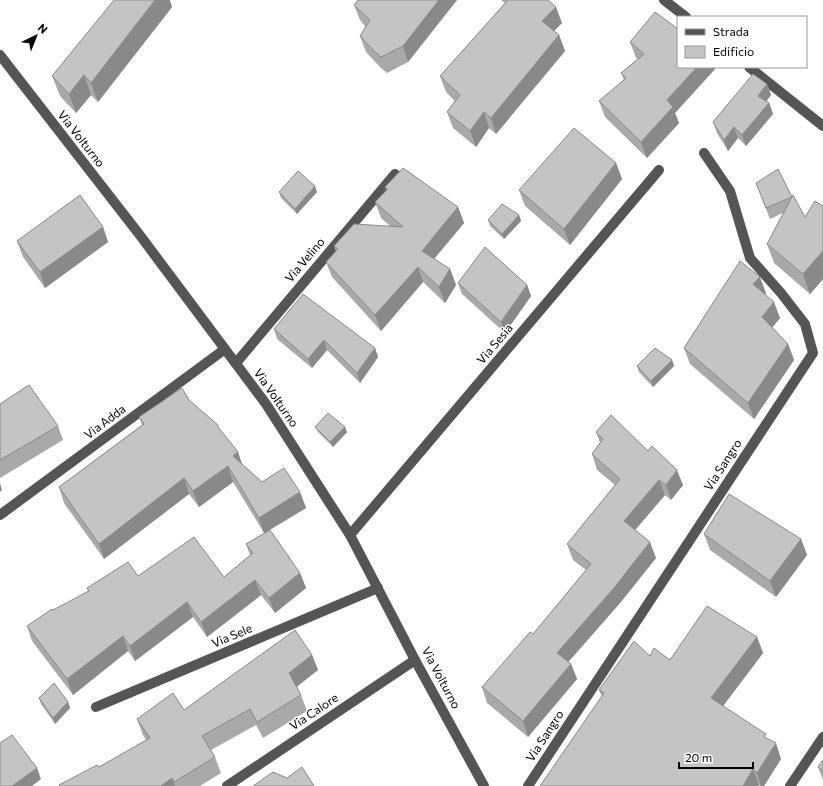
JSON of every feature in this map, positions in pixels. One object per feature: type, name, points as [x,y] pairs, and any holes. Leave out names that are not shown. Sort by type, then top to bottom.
[{"type":"street","points":[[664,0],[685,16]]},
{"type":"street","name":"Via Volturno","points":[[0,55],[139,234],[266,404],[350,535],[415,660],[484,786]]},
{"type":"street","points":[[750,68],[823,126]]},
{"type":"street","name":"Via Sangro","points":[[528,786],[813,353],[805,324],[781,293],[750,258],[730,192],[704,153]]},
{"type":"street","name":"Via Sesia","points":[[350,535],[659,170]]},
{"type":"street","name":"Via Velino","points":[[236,363],[394,174]]},
{"type":"street","name":"Via Adda","points":[[0,515],[225,349]]},
{"type":"street","name":"Via Sele","points":[[96,707],[378,588]]},
{"type":"street","name":"Via Calore","points":[[227,786],[415,660]]},
{"type":"street","points":[[790,786],[823,737]]},
{"type":"building","points":[[114,0],[155,0],[91,83],[84,75],[69,94],[52,76]]},
{"type":"building","points":[[358,0],[439,0],[403,46],[381,57],[360,36],[370,20],[354,5]]},
{"type":"building","points":[[508,0],[548,0],[556,7],[542,21],[559,35],[491,118],[484,112],[470,131],[447,112],[460,95],[440,76]]},
{"type":"building","points":[[655,12],[677,28],[677,68],[696,68],[667,100],[673,107],[641,142],[599,101],[626,78],[621,73],[644,54],[630,42]]},
{"type":"building","points":[[753,74],[767,84],[758,96],[769,103],[742,135],[734,127],[724,140],[713,122]]},
{"type":"building","points":[[574,128],[616,163],[564,229],[519,190]]},
{"type":"building","points":[[403,168],[458,207],[422,251],[450,269],[439,287],[418,267],[375,315],[326,262],[338,249],[334,246],[354,224],[403,227],[375,202],[388,189],[385,187]]},
{"type":"building","points":[[778,169],[792,197],[766,208],[756,183]]},
{"type":"building","points":[[298,171],[315,186],[295,209],[279,192]]},
{"type":"building","points":[[80,195],[103,227],[40,272],[17,241]]},
{"type":"building","points":[[793,195],[805,217],[815,201],[823,206],[823,251],[803,274],[767,244]]},
{"type":"building","points":[[502,204],[519,215],[502,234],[488,220]]},
{"type":"building","points":[[485,247],[527,285],[501,322],[458,283]]},
{"type":"building","points":[[740,261],[760,277],[753,284],[774,302],[762,317],[788,344],[748,403],[684,348]]},
{"type":"building","points":[[303,294],[375,348],[357,373],[324,340],[308,359],[274,329]]},
{"type":"building","points":[[655,348],[672,360],[651,381],[637,366]]},
{"type":"building","points":[[29,385],[58,426],[0,460],[0,404]]},
{"type":"building","points":[[182,388],[189,400],[218,425],[238,452],[233,456],[262,482],[284,468],[300,492],[259,518],[228,466],[193,491],[184,478],[99,544],[59,487],[144,424],[139,417]]},
{"type":"building","points":[[328,413],[345,427],[330,442],[315,427]]},
{"type":"building","points":[[611,415],[648,451],[652,446],[677,470],[666,485],[659,480],[624,521],[650,542],[614,588],[557,653],[571,664],[523,721],[482,687],[530,632],[533,634],[591,564],[567,544],[620,479],[592,454],[603,439],[596,432]]},
{"type":"building","points":[[729,494],[801,539],[770,581],[704,534]]},
{"type":"building","points":[[270,530],[300,573],[269,598],[255,580],[201,622],[187,602],[130,646],[123,636],[67,679],[27,626],[52,609],[53,610],[89,591],[87,588],[128,562],[138,576],[194,537],[224,577],[253,553],[246,544]]},
{"type":"building","points":[[707,606],[757,637],[711,698],[766,734],[764,737],[776,743],[757,773],[753,769],[743,786],[540,786],[604,693],[599,690],[634,641],[650,656],[654,648],[670,660]]},
{"type":"building","points":[[295,630],[312,655],[289,673],[301,695],[257,722],[250,709],[202,736],[215,757],[174,782],[172,778],[161,786],[59,785],[97,765],[99,767],[150,738],[137,719],[173,693],[184,710]]},
{"type":"building","points":[[54,683],[68,702],[53,718],[39,698]]},
{"type":"building","points":[[12,735],[37,768],[12,786],[0,786],[0,743]]},
{"type":"building","points":[[823,760],[823,771],[818,767]]},
{"type":"building","points":[[302,767],[314,786],[253,786],[273,772],[287,778]]}]
